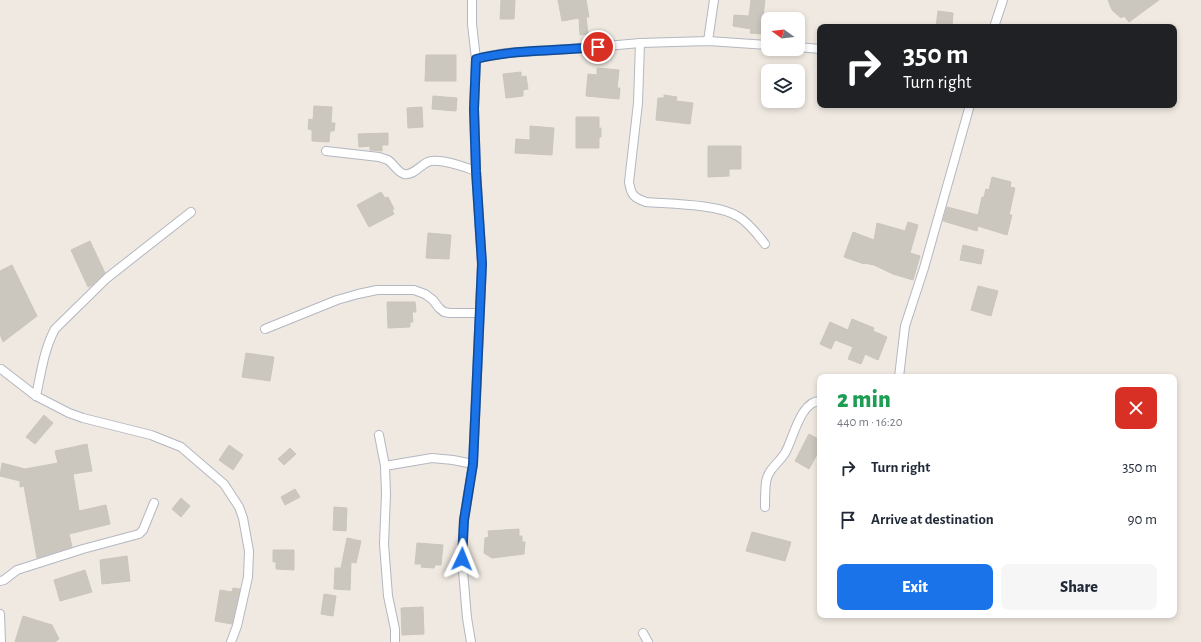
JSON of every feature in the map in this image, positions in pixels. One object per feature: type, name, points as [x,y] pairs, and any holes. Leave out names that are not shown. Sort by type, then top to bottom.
[{"type":"street","points":[[471,642],[462,559],[464,520],[473,464],[482,264],[476,171],[474,109],[476,59],[472,24],[472,0]]},
{"type":"street","points":[[708,40],[714,0]]},
{"type":"street","points":[[995,24],[1003,0]]},
{"type":"street","points":[[476,59],[506,54],[640,43],[708,40],[761,44]]},
{"type":"street","points":[[640,43],[638,103],[629,182],[630,190],[634,196],[646,202],[704,207],[727,212],[739,217],[749,225],[765,244]]},
{"type":"street","points":[[805,48],[817,49]]},
{"type":"street","points":[[899,374],[905,326],[924,268],[969,108]]},
{"type":"street","points":[[326,151],[379,157],[387,160],[400,172],[406,174],[411,173],[426,162],[433,160],[442,161],[476,171]]},
{"type":"street","points":[[36,396],[49,338],[55,328],[108,278],[191,212]]},
{"type":"street","points":[[264,329],[337,300],[377,290],[414,290],[425,294],[444,312],[480,313]]},
{"type":"street","points":[[1,369],[36,396],[70,413],[83,418],[151,435],[181,447],[224,484],[239,507],[243,518],[249,551],[248,577],[237,626],[231,642]]},
{"type":"street","points":[[765,507],[766,481],[769,474],[775,464],[784,455],[795,426],[805,411],[817,401]]},
{"type":"street","points":[[378,435],[385,466],[386,494],[384,544],[388,596],[395,629],[395,642]]},
{"type":"street","points":[[385,466],[432,458],[473,464]]},
{"type":"street","points":[[0,581],[4,580],[17,570],[83,549],[139,534],[143,530],[154,503]]},
{"type":"street","points":[[0,614],[1,642]]},
{"type":"street","points":[[643,633],[648,642]]},
{"type":"building","points":[[501,0],[515,0],[514,19],[500,19]]},
{"type":"building","points":[[558,0],[586,0],[589,17],[586,17],[588,34],[580,35],[579,18],[562,21]]},
{"type":"building","points":[[751,0],[765,0],[764,12],[761,12],[761,34],[750,33],[751,29],[733,26],[734,15],[749,16]]},
{"type":"building","points":[[1108,0],[1159,0],[1129,22],[1124,16],[1121,18],[1112,10]]},
{"type":"building","points":[[938,11],[953,13],[952,24],[936,24]]},
{"type":"building","points":[[426,55],[456,55],[456,81],[425,81]]},
{"type":"building","points":[[597,68],[619,70],[617,88],[620,88],[619,99],[586,96],[588,74],[597,75]]},
{"type":"building","points":[[521,72],[521,77],[526,76],[528,89],[523,90],[523,96],[506,98],[503,74]]},
{"type":"building","points":[[664,95],[677,97],[676,101],[693,103],[690,124],[656,120],[658,98],[664,98]]},
{"type":"building","points":[[433,96],[457,98],[456,111],[432,109]]},
{"type":"building","points":[[314,106],[332,107],[331,123],[335,123],[334,131],[330,131],[329,142],[312,141],[312,130],[308,129],[309,119],[313,120]]},
{"type":"building","points":[[422,107],[423,127],[408,128],[407,108]]},
{"type":"building","points":[[576,117],[599,117],[601,137],[599,137],[599,148],[576,148]]},
{"type":"building","points":[[530,126],[554,128],[552,155],[515,153],[516,139],[530,140]]},
{"type":"building","points":[[388,133],[388,145],[382,145],[382,151],[370,150],[370,146],[359,147],[358,134]]},
{"type":"building","points":[[708,146],[741,146],[741,169],[729,169],[729,176],[708,177]]},
{"type":"building","points":[[992,177],[1011,182],[1010,187],[1015,188],[1009,215],[1012,215],[1007,235],[978,226],[977,231],[943,221],[947,207],[978,215],[982,197],[984,197],[986,189],[989,190]]},
{"type":"building","points":[[381,192],[385,198],[388,197],[394,209],[392,210],[394,214],[369,227],[357,205]]},
{"type":"building","points":[[908,222],[918,225],[910,253],[920,256],[913,280],[893,274],[874,265],[864,264],[844,257],[853,232],[874,240],[877,223],[905,231]]},
{"type":"building","points":[[428,233],[451,235],[449,259],[426,258]]},
{"type":"building","points":[[90,241],[105,273],[88,287],[71,250]]},
{"type":"building","points":[[963,245],[984,250],[981,264],[960,260]]},
{"type":"building","points":[[12,265],[37,316],[3,342],[0,334],[0,271]]},
{"type":"building","points":[[978,286],[998,291],[991,316],[971,310]]},
{"type":"building","points":[[387,302],[415,302],[416,312],[412,312],[413,322],[410,322],[410,327],[388,328]]},
{"type":"building","points":[[852,319],[874,328],[873,331],[887,337],[878,360],[865,354],[861,364],[848,359],[853,347],[835,340],[831,349],[820,344],[830,322],[848,330]]},
{"type":"building","points":[[246,353],[274,357],[270,381],[242,377]]},
{"type":"building","points":[[44,415],[53,423],[35,444],[26,437]]},
{"type":"building","points":[[809,434],[817,438],[817,454],[809,469],[795,461]]},
{"type":"building","points":[[87,444],[92,471],[73,474],[79,511],[106,505],[110,524],[69,534],[72,547],[37,558],[24,486],[20,487],[20,481],[0,476],[2,463],[25,469],[58,463],[55,451]]},
{"type":"building","points":[[229,445],[243,455],[233,470],[219,460]]},
{"type":"building","points":[[290,448],[296,454],[284,465],[278,459]]},
{"type":"building","points":[[295,489],[300,497],[285,505],[281,497]]},
{"type":"building","points":[[181,498],[190,506],[181,517],[172,509]]},
{"type":"building","points":[[334,507],[347,508],[346,531],[333,530]]},
{"type":"building","points":[[519,529],[519,536],[522,536],[522,542],[525,542],[524,554],[492,558],[484,553],[485,538],[489,537],[488,531]]},
{"type":"building","points":[[752,532],[791,542],[785,561],[746,551]]},
{"type":"building","points":[[347,538],[361,541],[356,563],[351,562],[350,590],[334,589],[335,568],[341,568]]},
{"type":"building","points":[[417,543],[443,545],[441,565],[435,565],[434,568],[421,567],[422,564],[415,564]]},
{"type":"building","points":[[273,550],[294,550],[294,570],[276,569],[276,562],[273,562]]},
{"type":"building","points":[[127,556],[130,581],[102,584],[100,560]]},
{"type":"building","points":[[85,570],[92,592],[60,601],[54,580]]},
{"type":"building","points":[[233,588],[240,589],[232,624],[215,621],[220,590],[232,592]]},
{"type":"building","points":[[324,594],[336,596],[333,616],[321,614]]},
{"type":"building","points":[[423,607],[424,634],[402,635],[401,608]]},
{"type":"building","points":[[23,616],[52,625],[59,639],[55,642],[15,642]]},
{"type":"route","points":[[462,559],[464,520],[473,464],[482,264],[474,109],[476,59],[506,54],[598,47]]}]
